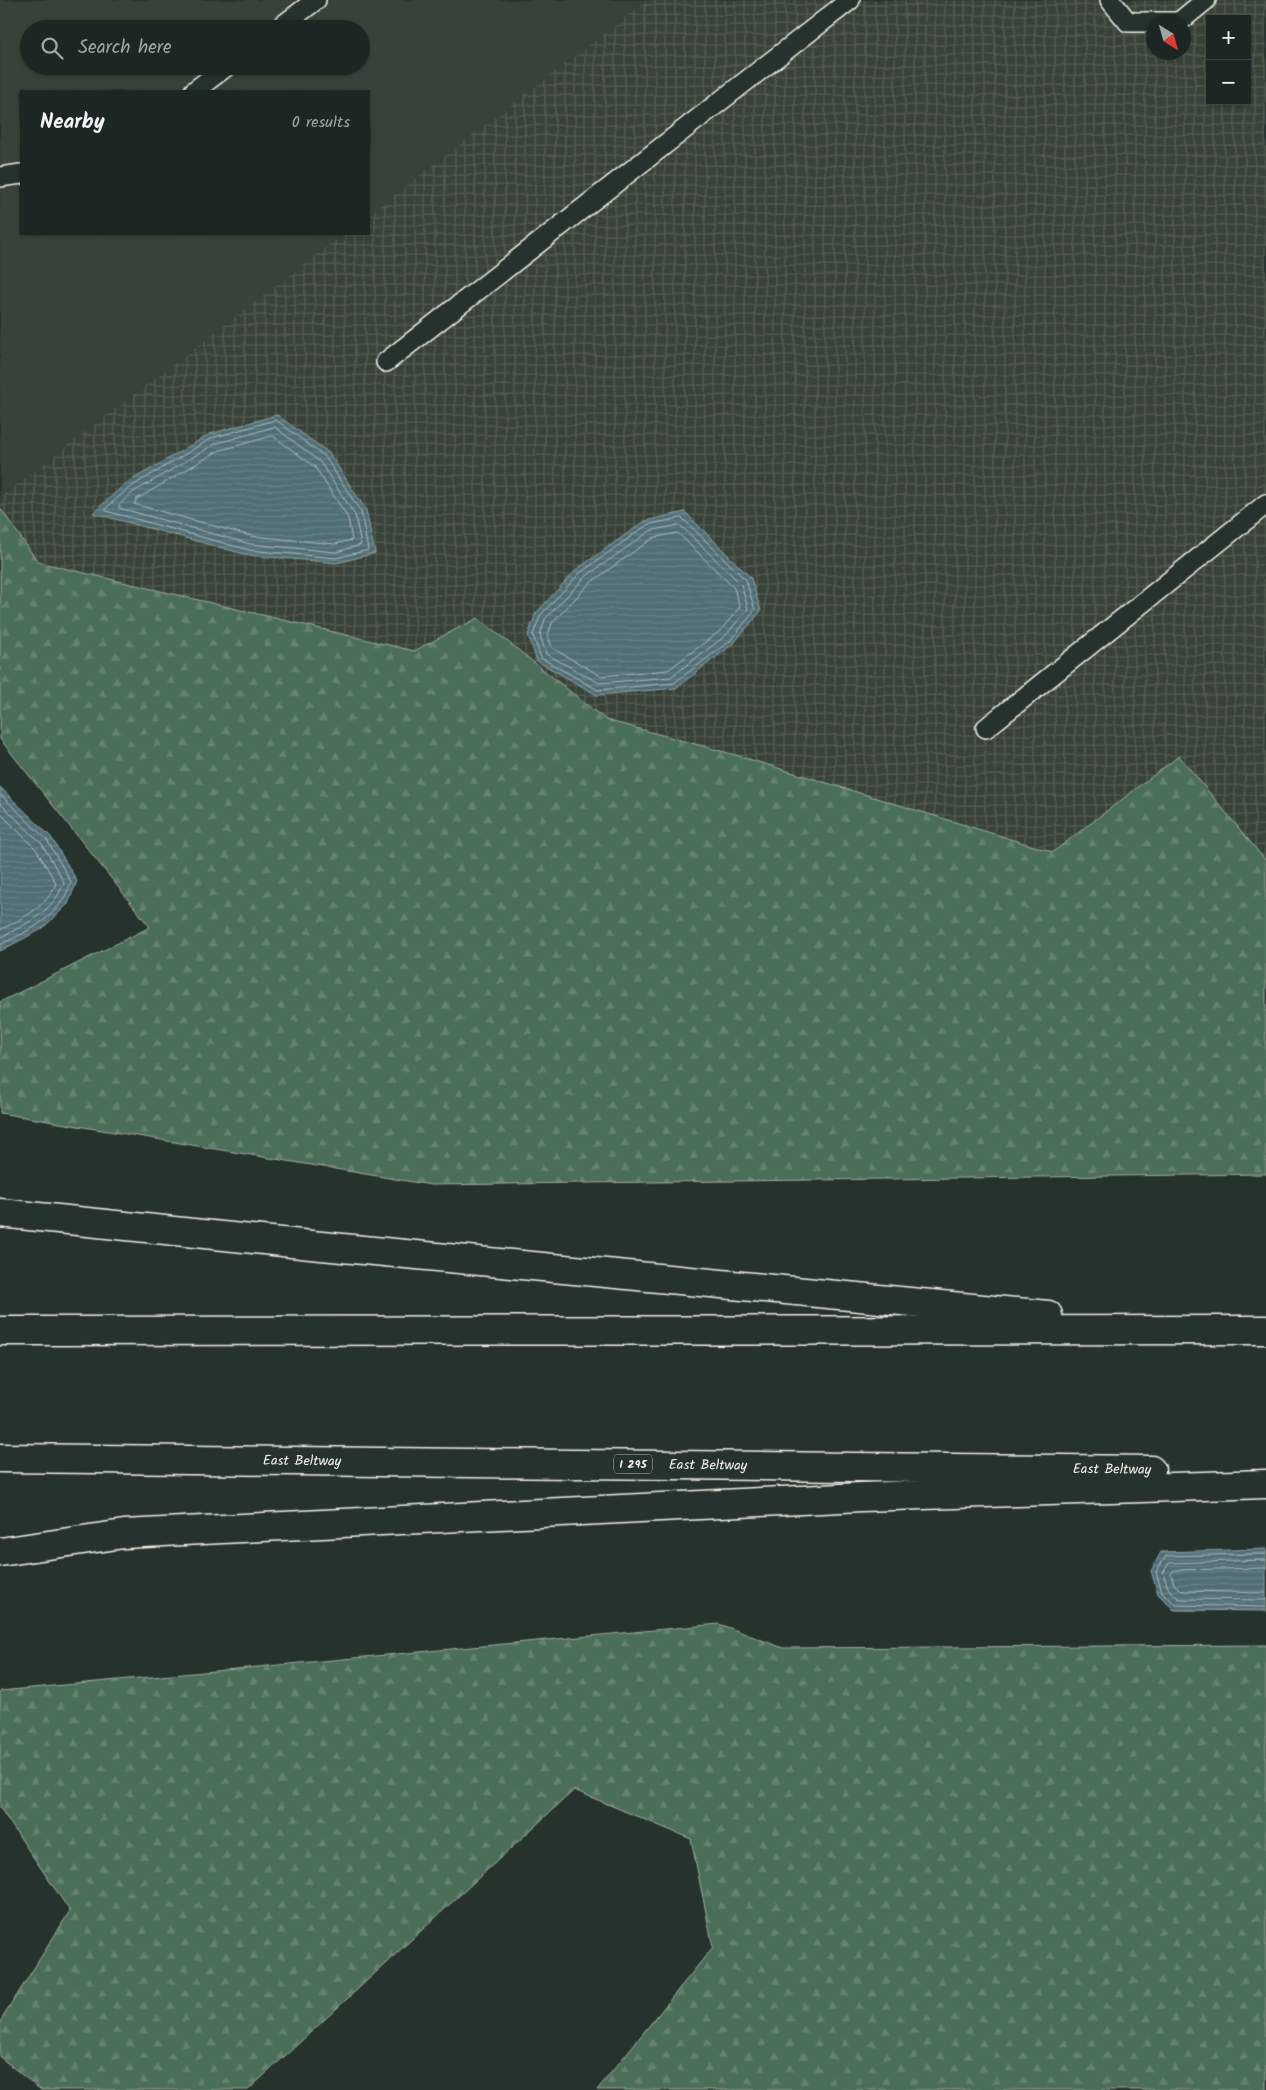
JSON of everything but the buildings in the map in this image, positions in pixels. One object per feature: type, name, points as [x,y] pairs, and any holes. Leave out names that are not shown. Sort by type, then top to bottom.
[{"type":"highway","points":[[0,1213],[321,1246],[1211,1330]]},
{"type":"highway","points":[[0,1332],[1266,1330]]},
{"type":"highway","name":"East Beltway","points":[[0,1458],[1266,1471]]},
{"type":"highway","points":[[0,1552],[124,1534],[861,1496],[1266,1484]]},
{"type":"lane","points":[[290,20],[316,0]]},
{"type":"lane","points":[[386,362],[850,0]]},
{"type":"lane","points":[[1110,0],[1128,22],[1179,22],[1206,0]]},
{"type":"lane","points":[[195,90],[216,75]]},
{"type":"lane","points":[[0,178],[20,174]]},
{"type":"lane","points":[[986,728],[1266,504]]},
{"type":"shaded area","points":[[0,0],[648,0],[370,213],[370,90],[20,90],[20,235],[342,235],[0,497]]},
{"type":"shaded area","points":[[648,0],[1266,0],[1266,861],[1179,757],[1053,852],[732,754],[606,720],[478,618],[414,651],[38,562],[0,508],[0,497],[342,235],[370,235],[370,213]]},
{"type":"green space","points":[[0,508],[38,562],[414,651],[478,618],[606,720],[732,754],[1053,852],[1179,756],[1266,861],[1266,1174],[431,1185],[0,1113],[0,1002],[150,927],[0,739]]},
{"type":"green space","points":[[719,1624],[783,1648],[1266,1645],[1266,2090],[597,2090],[713,1947],[691,1839],[574,1790],[248,2090],[41,2090],[0,2057],[0,2022],[70,1911],[0,1808],[0,1691]]},
{"type":"water","points":[[277,415],[329,453],[366,510],[375,553],[337,563],[248,555],[93,513],[125,484],[210,434]]},
{"type":"water","points":[[685,512],[751,578],[761,611],[733,644],[676,688],[597,695],[537,661],[528,635],[536,613],[577,569],[645,521]]},
{"type":"water","points":[[0,787],[51,837],[77,881],[68,904],[42,929],[0,951]]},
{"type":"water","points":[[1266,1549],[1266,1611],[1174,1610],[1158,1594],[1151,1571],[1161,1552]]}]
